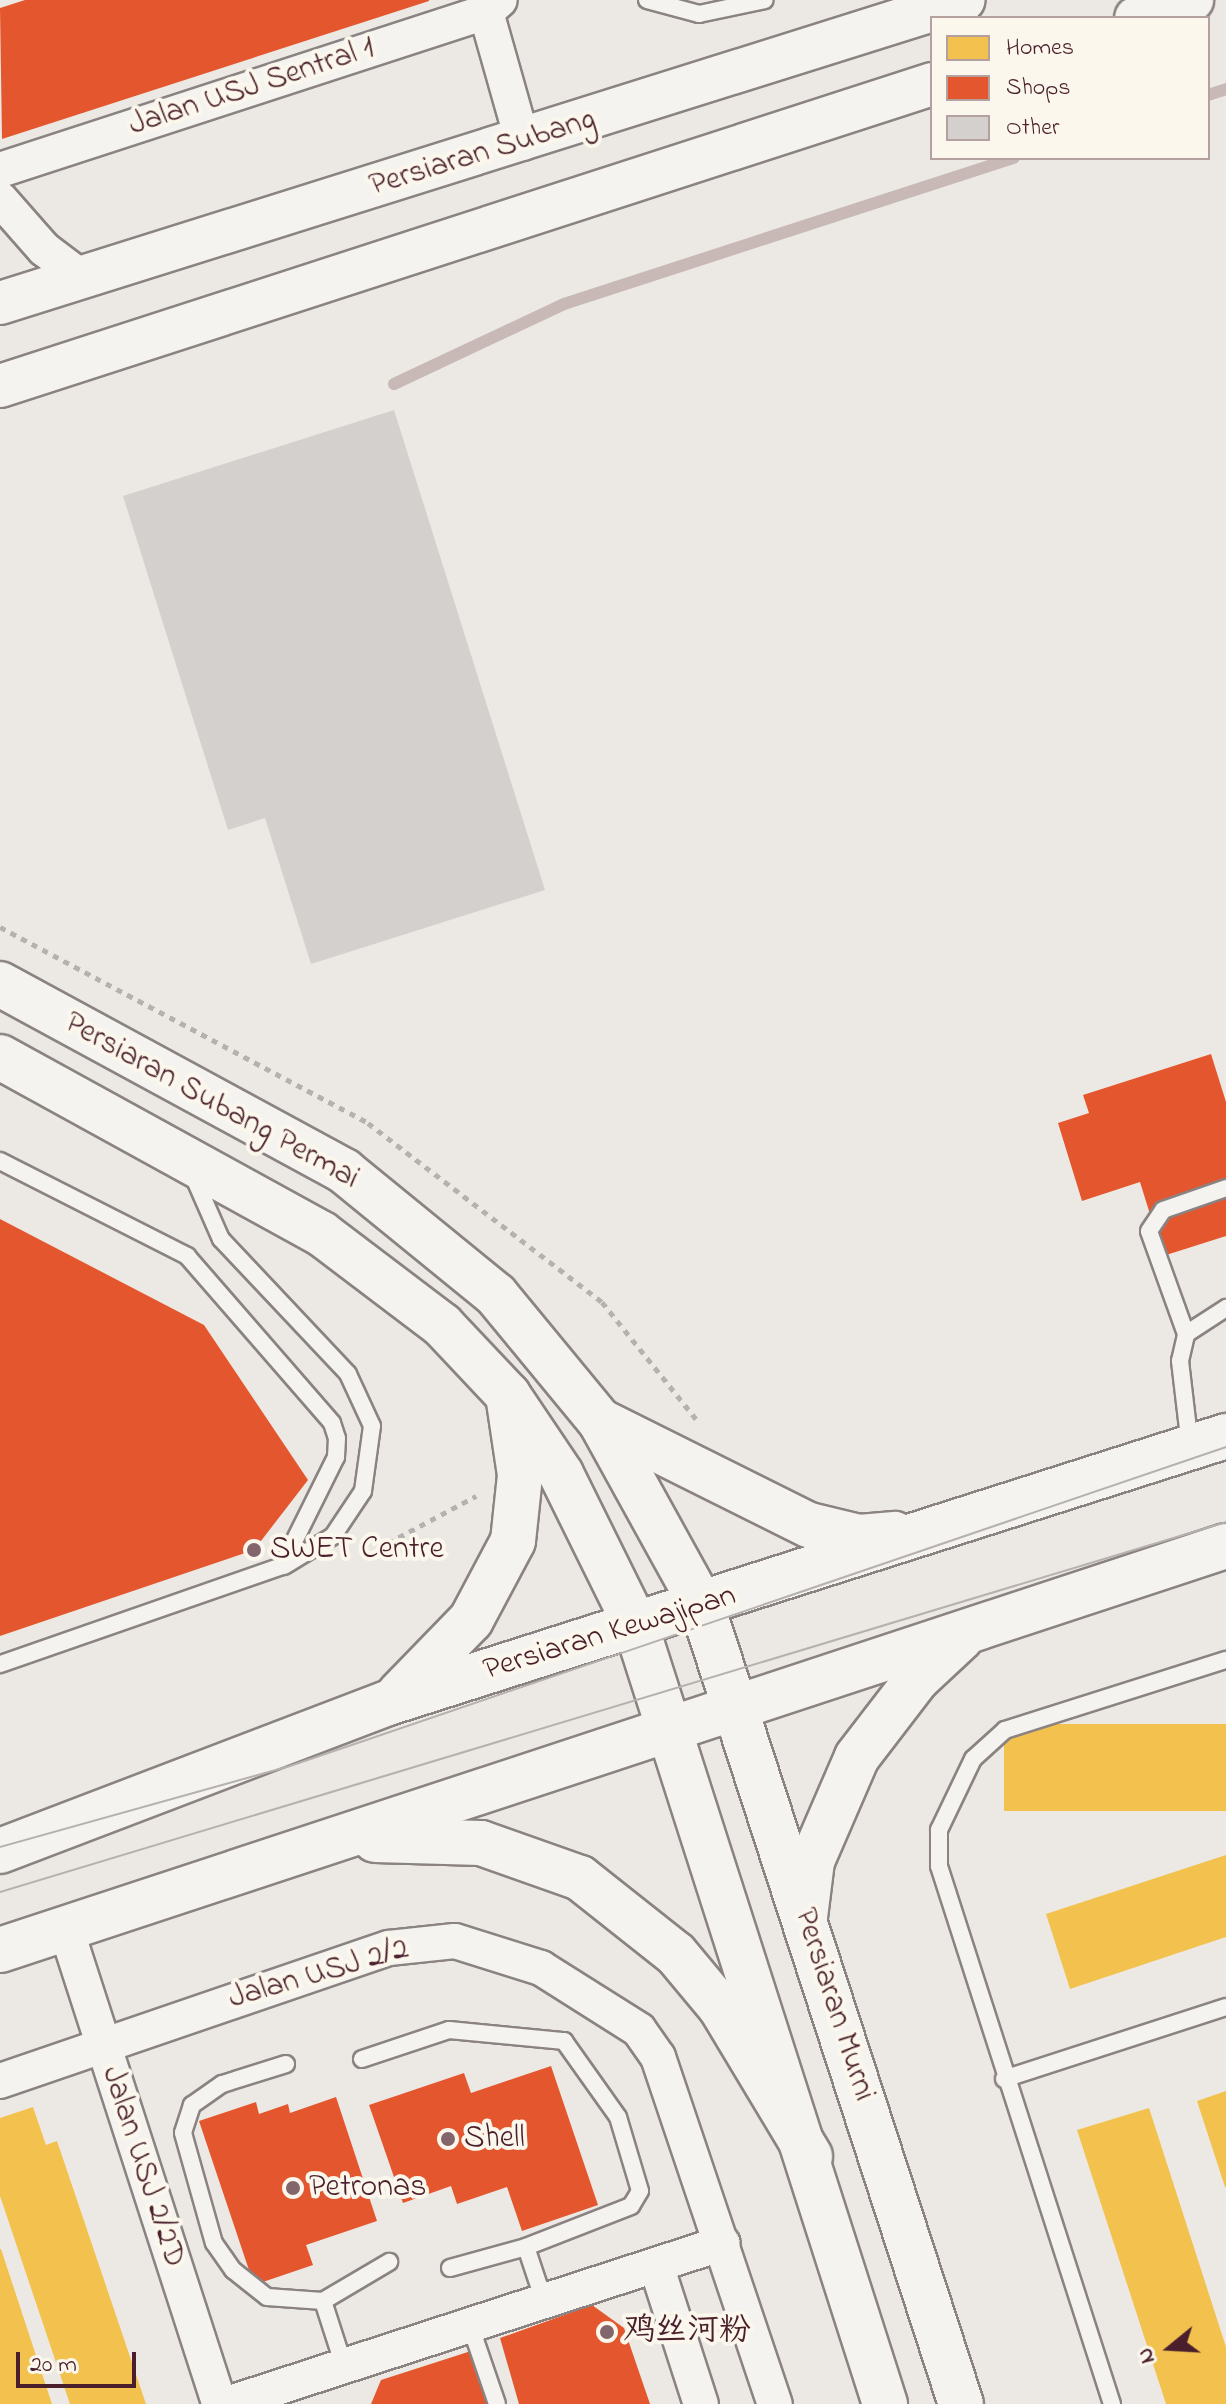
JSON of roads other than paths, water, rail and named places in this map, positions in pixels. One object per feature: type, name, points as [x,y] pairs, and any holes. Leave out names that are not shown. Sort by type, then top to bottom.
[{"type":"main road","name":"Persiaran Subang Permai","points":[[0,984],[344,1171],[496,1295],[600,1421],[702,1606]]},
{"type":"main road","name":"Persiaran Subang Permai","points":[[0,1057],[322,1234],[442,1325],[508,1395],[561,1474],[636,1626]]},
{"type":"main road","points":[[388,1703],[471,1620],[513,1541],[520,1475],[508,1395]]},
{"type":"main road","points":[[600,1421],[809,1525],[859,1537],[935,1531]]},
{"type":"main road","name":"Persiaran Kewajipan","points":[[0,1851],[388,1703],[702,1606],[1208,1442]]},
{"type":"main road","points":[[0,1950],[733,1705],[1226,1546]]},
{"type":"main road","name":"Persiaran Murni","points":[[702,1606],[961,2404]]},
{"type":"main road","points":[[636,1626],[810,2156],[885,2404]]},
{"type":"main road","points":[[805,1917],[812,1861],[857,1757],[916,1680],[971,1628]]},
{"type":"main road","points":[[323,1843],[481,1843],[580,1878],[676,1954],[721,2008],[810,2156]]},
{"type":"street","name":"Persiaran Subang","points":[[0,303],[523,143],[964,0]]},
{"type":"street","points":[[1142,16],[1192,0]]},
{"type":"street","points":[[493,6],[523,143]]},
{"type":"street","name":"Jalan USJ Sentral 1","points":[[0,170],[493,6]]},
{"type":"street","points":[[0,386],[930,85]]},
{"type":"street","points":[[0,199],[44,249],[81,277]]},
{"type":"street","name":"Jalan USJ 2/2D","points":[[66,1929],[219,2404]]},
{"type":"street","name":"Jalan USJ 2/2","points":[[0,2081],[102,2042],[389,1948],[455,1941],[541,1968],[639,2030],[658,2057],[775,2404]]},
{"type":"street","points":[[227,2404],[307,2392],[344,2366],[723,2243]]},
{"type":"street","points":[[656,2265],[701,2404]]},
{"type":"lane","points":[[647,0],[699,14],[765,0]]},
{"type":"lane","points":[[0,1161],[187,1256],[332,1423],[336,1457],[282,1566]]},
{"type":"lane","points":[[0,1664],[282,1566],[333,1536],[363,1491],[372,1426],[348,1374],[221,1239],[188,1161]]},
{"type":"lane","points":[[1208,1442],[1180,1361],[1186,1334],[1149,1231],[1163,1210],[1226,1188]]},
{"type":"lane","points":[[1186,1334],[1226,1308]]},
{"type":"lane","points":[[1112,2404],[1004,2079],[939,1866],[939,1830],[973,1759],[1005,1730],[1226,1660]]},
{"type":"lane","points":[[1004,2079],[1226,2007]]},
{"type":"lane","points":[[362,2059],[449,2030],[564,2041],[618,2117],[640,2191],[631,2206],[526,2247],[450,2268]]},
{"type":"lane","points":[[286,2064],[222,2084],[192,2105],[183,2133],[214,2243],[233,2270],[267,2297],[323,2301],[389,2262]]},
{"type":"lane","points":[[526,2247],[544,2301]]},
{"type":"lane","points":[[323,2301],[344,2366]]},
{"type":"lane","points":[[470,2325],[497,2404]]},
{"type":"waterway","points":[[1210,94],[1226,89]]},
{"type":"waterway","points":[[394,384],[564,304],[1008,160]]},
{"type":"tram line","points":[[0,1847],[290,1766],[1226,1447]]},
{"type":"tram line","points":[[0,1892],[1226,1522]]},
{"type":"place","name":"SWET Centre","points":[[254,1550]]},
{"type":"place","name":"Shell","points":[[448,2139]]},
{"type":"place","name":"Petronas","points":[[293,2188]]},
{"type":"place","name":"鸡丝河粉","points":[[607,2332]]}]
